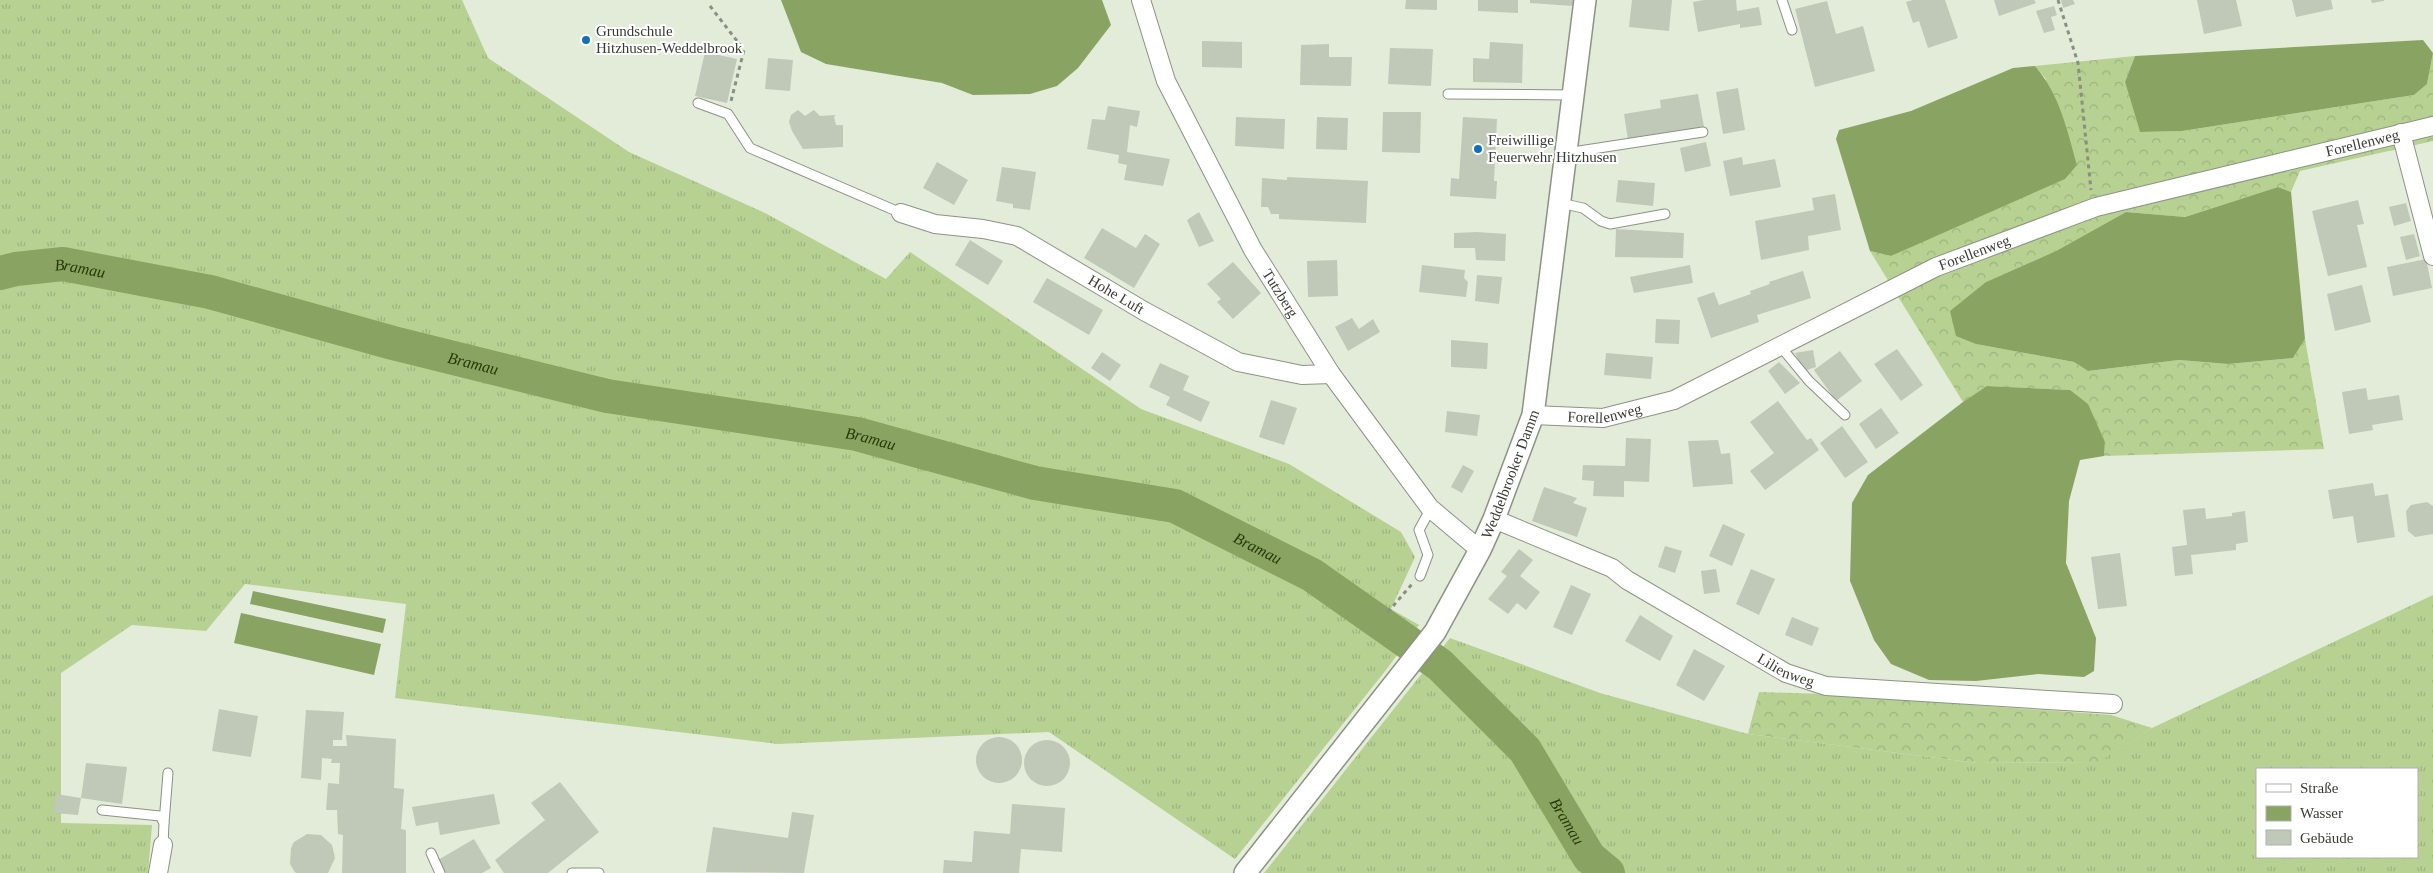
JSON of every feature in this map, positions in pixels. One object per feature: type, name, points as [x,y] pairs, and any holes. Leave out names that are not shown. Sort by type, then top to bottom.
[{"type":"street","name":"Tutzberg","points":[[1141,0],[1166,81],[1253,250],[1331,374],[1431,508],[1480,550]]},
{"type":"street","name":"Weddelbrooker Damm","points":[[1245,873],[1404,674],[1435,632],[1480,550],[1494,519],[1533,415],[1585,0]]},
{"type":"street","name":"Forellenweg","points":[[1533,415],[1603,418],[1674,400],[1936,267],[2096,207],[2433,126]]},
{"type":"street","points":[[2401,133],[2433,256]]},
{"type":"street","name":"Hohe Luft","points":[[901,213],[935,224],[983,229],[1017,236],[1144,311],[1238,362],[1302,375],[1331,374]]},
{"type":"street","name":"Lilienweg","points":[[1494,519],[1612,568],[1627,580],[1786,673],[1826,686],[2113,704]]},
{"type":"street","points":[[158,873],[163,845]]},
{"type":"lane","points":[[1782,0],[1792,30]]},
{"type":"lane","points":[[1448,94],[1573,94]]},
{"type":"lane","points":[[698,103],[728,114],[750,148],[901,213]]},
{"type":"lane","points":[[1566,153],[1703,132]]},
{"type":"lane","points":[[1560,203],[1583,208],[1601,221],[1610,224],[1665,214]]},
{"type":"lane","points":[[1781,347],[1809,381],[1845,415]]},
{"type":"lane","points":[[1420,576],[1428,555],[1419,530],[1431,508]]},
{"type":"lane","points":[[163,845],[168,773]]},
{"type":"lane","points":[[102,810],[160,816],[164,823]]},
{"type":"lane","points":[[431,853],[440,873]]},
{"type":"lane","points":[[572,873],[599,873]]},
{"type":"path","points":[[2058,0],[2078,62],[2091,191],[2096,207]]},
{"type":"path","points":[[710,6],[744,50],[728,114]]},
{"type":"path","points":[[1388,612],[1420,576]]},
{"type":"green space","points":[[0,0],[462,0],[488,58],[629,152],[765,213],[886,279],[910,252],[1141,409],[1289,464],[1401,532],[1415,557],[1391,609],[1419,625],[1386,670],[1235,859],[1049,732],[778,744],[395,698],[406,604],[245,584],[206,631],[132,625],[61,673],[61,823],[152,825],[148,873],[0,873]]},
{"type":"green space","points":[[2433,53],[2433,141],[2300,171],[2291,192],[2278,187],[2185,217],[2126,212],[2056,251],[1986,282],[1976,344],[2074,362],[2088,371],[2179,360],[2228,364],[2293,358],[2305,339],[2324,449],[2104,456],[2105,442],[2070,390],[1988,386],[1963,402],[1870,251],[1891,256],[1943,231],[2046,79],[2035,66],[2135,56],[2125,82],[2140,132],[2182,131],[2414,95],[2427,84]]},
{"type":"green space","points":[[2433,595],[2433,873],[1264,873],[1450,638],[1600,693],[1748,734],[1977,763],[2097,762],[2152,728]]},
{"type":"green space","points":[[1759,692],[1823,694],[2111,715],[2152,728],[2098,762],[1977,763],[1748,734]]},
{"type":"water","points":[[781,0],[1102,0],[1111,25],[1078,68],[1057,86],[1030,94],[973,95],[942,83],[826,64],[801,52]]},
{"type":"water","points":[[2423,40],[2433,53],[2427,84],[2414,95],[2182,131],[2140,132],[2125,82],[2135,56]]},
{"type":"water","points":[[2035,66],[2044,77],[2057,101],[2077,165],[2065,179],[1891,256],[1870,251],[1836,139],[1839,130],[1911,111],[2013,68]]},
{"type":"water","points":[[2278,187],[2291,192],[2305,339],[2293,358],[2228,364],[2179,360],[2088,371],[2074,362],[1976,344],[1956,336],[1950,311],[1986,282],[2056,251],[2126,212],[2185,217]]},
{"type":"water","points":[[1987,386],[2070,390],[2088,404],[2105,442],[2104,456],[2080,460],[2069,501],[2066,563],[2096,638],[2094,671],[2084,677],[2038,674],[1976,681],[1929,680],[1891,664],[1874,640],[1850,581],[1852,503],[1868,475],[1963,402]]},
{"type":"water","points":[[253,591],[386,619],[383,633],[250,604]]},
{"type":"water","points":[[241,613],[381,644],[374,675],[234,643]]},
{"type":"building","points":[[1406,0],[1437,0],[1437,10],[1405,9]]},
{"type":"building","points":[[1478,0],[1518,0],[1518,13],[1478,11]]},
{"type":"building","points":[[1530,0],[1574,0],[1573,6],[1530,3]]},
{"type":"building","points":[[1632,0],[1672,0],[1669,31],[1629,27]]},
{"type":"building","points":[[1736,0],[1737,11],[1759,7],[1762,25],[1740,28],[1740,24],[1698,32],[1693,2]]},
{"type":"building","points":[[1913,0],[1945,0],[1958,38],[1928,48],[1919,21],[1913,23],[1906,2]]},
{"type":"building","points":[[1994,0],[2034,0],[2036,3],[1999,16]]},
{"type":"building","points":[[2061,0],[2073,0],[2075,4],[2063,8]]},
{"type":"building","points":[[2197,0],[2236,0],[2242,26],[2204,34]]},
{"type":"building","points":[[2292,0],[2331,0],[2333,9],[2296,17]]},
{"type":"building","points":[[2371,0],[2384,0],[2384,1],[2372,3]]},
{"type":"building","points":[[1827,1],[1836,34],[1863,26],[1875,71],[1815,87],[1795,9]]},
{"type":"building","points":[[2054,6],[2057,15],[2051,17],[2055,30],[2044,33],[2036,11]]},
{"type":"building","points":[[1202,41],[1242,42],[1242,68],[1202,67]]},
{"type":"building","points":[[1490,42],[1523,44],[1522,83],[1473,82],[1473,58],[1489,59]]},
{"type":"building","points":[[1329,44],[1329,57],[1352,57],[1351,86],[1300,85],[1301,45]]},
{"type":"building","points":[[1390,48],[1433,49],[1431,86],[1388,84]]},
{"type":"building","points":[[705,52],[737,59],[727,103],[695,96]]},
{"type":"building","points":[[768,58],[793,60],[790,91],[765,89]]},
{"type":"building","points":[[1738,88],[1745,130],[1723,134],[1716,92]]},
{"type":"building","points":[[1698,94],[1704,127],[1628,140],[1624,114],[1661,108],[1660,100]]},
{"type":"building","points":[[1108,106],[1140,111],[1137,127],[1130,125],[1127,152],[1170,159],[1163,186],[1124,180],[1127,165],[1118,163],[1119,155],[1087,149],[1092,119],[1105,120]]},
{"type":"building","points":[[798,110],[805,116],[814,110],[820,116],[836,115],[834,117],[836,125],[843,125],[843,147],[803,149],[789,122],[791,115]]},
{"type":"building","points":[[1383,112],[1421,112],[1420,153],[1382,152]]},
{"type":"building","points":[[1236,117],[1285,119],[1284,149],[1235,146]]},
{"type":"building","points":[[1317,117],[1348,118],[1347,150],[1316,149]]},
{"type":"building","name":"Freiwillige Feuerwehr Hitzhusen","points":[[1463,117],[1497,119],[1494,181],[1497,181],[1496,199],[1450,196],[1451,178],[1459,179]]},
{"type":"building","points":[[1706,142],[1711,166],[1685,172],[1680,148]]},
{"type":"building","points":[[1742,157],[1743,165],[1775,159],[1781,187],[1730,196],[1723,161]]},
{"type":"building","points":[[937,162],[968,180],[954,205],[923,188]]},
{"type":"building","points":[[1002,167],[1036,172],[1030,210],[1013,208],[1013,204],[996,201]]},
{"type":"building","points":[[1287,177],[1368,181],[1366,223],[1279,219],[1279,214],[1271,214],[1268,207],[1261,207],[1262,178],[1287,180]]},
{"type":"building","points":[[1618,180],[1655,183],[1653,206],[1616,202]]},
{"type":"building","points":[[1835,194],[1841,230],[1808,236],[1809,250],[1761,260],[1755,221],[1814,210],[1812,198]]},
{"type":"building","points":[[2358,200],[2364,224],[2357,225],[2367,267],[2328,276],[2312,211]]},
{"type":"building","points":[[2406,203],[2411,221],[2394,226],[2389,207]]},
{"type":"building","points":[[1199,212],[1214,241],[1199,247],[1187,220]]},
{"type":"building","points":[[1102,228],[1136,248],[1145,234],[1160,244],[1134,288],[1084,258]]},
{"type":"building","points":[[1616,229],[1684,233],[1683,258],[1615,257]]},
{"type":"building","points":[[1454,233],[1506,234],[1505,261],[1476,260],[1475,248],[1454,248]]},
{"type":"building","points":[[2414,234],[2420,256],[2406,260],[2400,237]]},
{"type":"building","points":[[970,240],[1003,261],[988,285],[955,265]]},
{"type":"building","points":[[2426,259],[2432,288],[2393,296],[2387,267]]},
{"type":"building","points":[[1337,260],[1338,296],[1308,297],[1307,261]]},
{"type":"building","points":[[1233,262],[1261,293],[1233,319],[1217,302],[1221,299],[1207,284]]},
{"type":"building","points":[[1422,265],[1465,270],[1464,278],[1468,282],[1466,297],[1419,292]]},
{"type":"building","points":[[1690,265],[1693,283],[1634,293],[1630,277]]},
{"type":"building","points":[[1803,271],[1811,298],[1757,315],[1759,322],[1711,338],[1697,298],[1714,292],[1719,305],[1751,294],[1750,291],[1770,284],[1769,282]]},
{"type":"building","points":[[1477,275],[1502,277],[1499,304],[1475,301]]},
{"type":"building","points":[[1047,278],[1103,310],[1089,335],[1033,302]]},
{"type":"building","points":[[2362,285],[2371,322],[2335,331],[2327,294]]},
{"type":"building","points":[[1352,318],[1359,329],[1373,319],[1380,332],[1348,351],[1335,327]]},
{"type":"building","points":[[1656,319],[1680,320],[1679,344],[1655,343]]},
{"type":"building","points":[[1451,340],[1488,343],[1487,369],[1451,367]]},
{"type":"building","points":[[1897,349],[1923,385],[1901,401],[1874,364]]},
{"type":"building","points":[[1813,350],[1816,367],[1804,371],[1795,353]]},
{"type":"building","points":[[1840,351],[1862,381],[1836,401],[1814,370]]},
{"type":"building","points":[[1102,352],[1121,365],[1110,381],[1091,368]]},
{"type":"building","points":[[1606,353],[1653,357],[1651,379],[1604,375]]},
{"type":"building","points":[[1779,362],[1800,383],[1785,394],[1768,371]]},
{"type":"building","points":[[1160,363],[1189,376],[1183,390],[1210,402],[1201,422],[1166,405],[1170,397],[1149,387]]},
{"type":"building","points":[[2366,388],[2368,400],[2399,395],[2403,420],[2372,425],[2373,430],[2349,434],[2342,392]]},
{"type":"building","points":[[1271,400],[1297,408],[1284,445],[1259,437]]},
{"type":"building","points":[[1778,401],[1807,440],[1811,438],[1819,450],[1765,490],[1750,471],[1774,453],[1750,422]]},
{"type":"building","points":[[1881,408],[1899,433],[1876,449],[1859,424]]},
{"type":"building","points":[[1447,411],[1480,415],[1477,436],[1445,432]]},
{"type":"building","points":[[1842,426],[1868,462],[1845,478],[1820,443]]},
{"type":"building","points":[[1626,438],[1651,439],[1649,482],[1624,481],[1624,497],[1593,496],[1594,481],[1582,480],[1583,465],[1625,466]]},
{"type":"building","points":[[1718,440],[1721,454],[1730,453],[1733,484],[1693,487],[1688,441]]},
{"type":"building","points":[[1463,465],[1474,471],[1462,493],[1451,487]]},
{"type":"building","points":[[2373,483],[2375,496],[2388,494],[2395,537],[2357,543],[2353,516],[2333,519],[2328,490]]},
{"type":"building","points":[[1544,487],[1577,498],[1573,503],[1587,508],[1577,537],[1532,521]]},
{"type":"building","points":[[2427,502],[2433,506],[2433,534],[2415,537],[2408,531],[2406,511],[2411,505]]},
{"type":"building","points":[[2205,508],[2206,519],[2232,516],[2232,513],[2245,511],[2248,542],[2236,544],[2236,550],[2191,555],[2193,574],[2175,576],[2172,547],[2187,545],[2183,510]]},
{"type":"building","points":[[1723,524],[1745,534],[1732,566],[1709,556]]},
{"type":"building","points":[[1665,546],[1682,551],[1675,573],[1658,567]]},
{"type":"building","points":[[1519,549],[1533,560],[1520,576],[1540,592],[1526,610],[1517,603],[1508,614],[1488,599],[1507,576],[1501,572]]},
{"type":"building","points":[[2120,553],[2127,606],[2098,609],[2091,557]]},
{"type":"building","points":[[1716,569],[1720,592],[1704,594],[1701,571]]},
{"type":"building","points":[[1751,569],[1775,579],[1759,615],[1736,604]]},
{"type":"building","points":[[1571,585],[1591,594],[1572,635],[1553,627]]},
{"type":"building","points":[[1640,615],[1673,636],[1660,661],[1625,641]]},
{"type":"building","points":[[1792,617],[1819,628],[1812,646],[1785,635]]},
{"type":"building","points":[[1694,649],[1725,666],[1704,701],[1676,685]]},
{"type":"building","points":[[219,709],[258,716],[251,757],[212,751]]},
{"type":"building","points":[[306,710],[344,712],[342,740],[333,740],[333,746],[347,746],[346,735],[396,739],[394,788],[404,789],[401,829],[406,830],[406,873],[342,873],[343,835],[338,834],[337,810],[326,810],[328,783],[339,784],[340,763],[331,763],[332,759],[322,758],[321,780],[301,778]]},
{"type":"building","points":[[994,737],[1004,737],[1018,747],[1022,760],[1018,773],[1012,779],[1004,783],[994,783],[980,773],[976,765],[976,755],[986,741]]},
{"type":"building","points":[[1042,740],[1052,740],[1066,750],[1070,763],[1066,776],[1060,782],[1052,786],[1042,786],[1028,776],[1024,768],[1024,758],[1034,744]]},
{"type":"building","points":[[86,763],[127,767],[122,804],[81,798]]},
{"type":"building","points":[[560,782],[599,832],[548,873],[504,873],[495,860],[545,820],[531,803]]},
{"type":"building","points":[[56,794],[81,798],[78,815],[54,813]]},
{"type":"building","points":[[494,794],[500,824],[440,835],[438,822],[416,826],[412,807]]},
{"type":"building","points":[[1012,804],[1065,808],[1062,852],[1021,849],[1019,873],[943,873],[944,860],[972,862],[974,831],[1010,834]]},
{"type":"building","points":[[792,812],[814,815],[804,873],[706,872],[713,827],[788,838]]},
{"type":"building","points":[[307,834],[321,835],[332,845],[335,858],[328,873],[296,873],[290,864],[291,848],[294,842]]},
{"type":"building","points":[[474,839],[491,868],[482,873],[446,873],[438,860]]},
{"type":"waterway","name":"Bramau","points":[[0,273],[16,269],[63,264],[210,292],[393,343],[607,396],[857,434],[1035,483],[1175,506],[1312,575],[1440,665],[1525,750],[1589,857],[1608,873]]},
{"type":"place","name":"Grundschule Hitzhusen-Weddelbrook","points":[[586,40]]},
{"type":"place","name":"Freiwillige Feuerwehr Hitzhusen","points":[[1478,149]]}]
